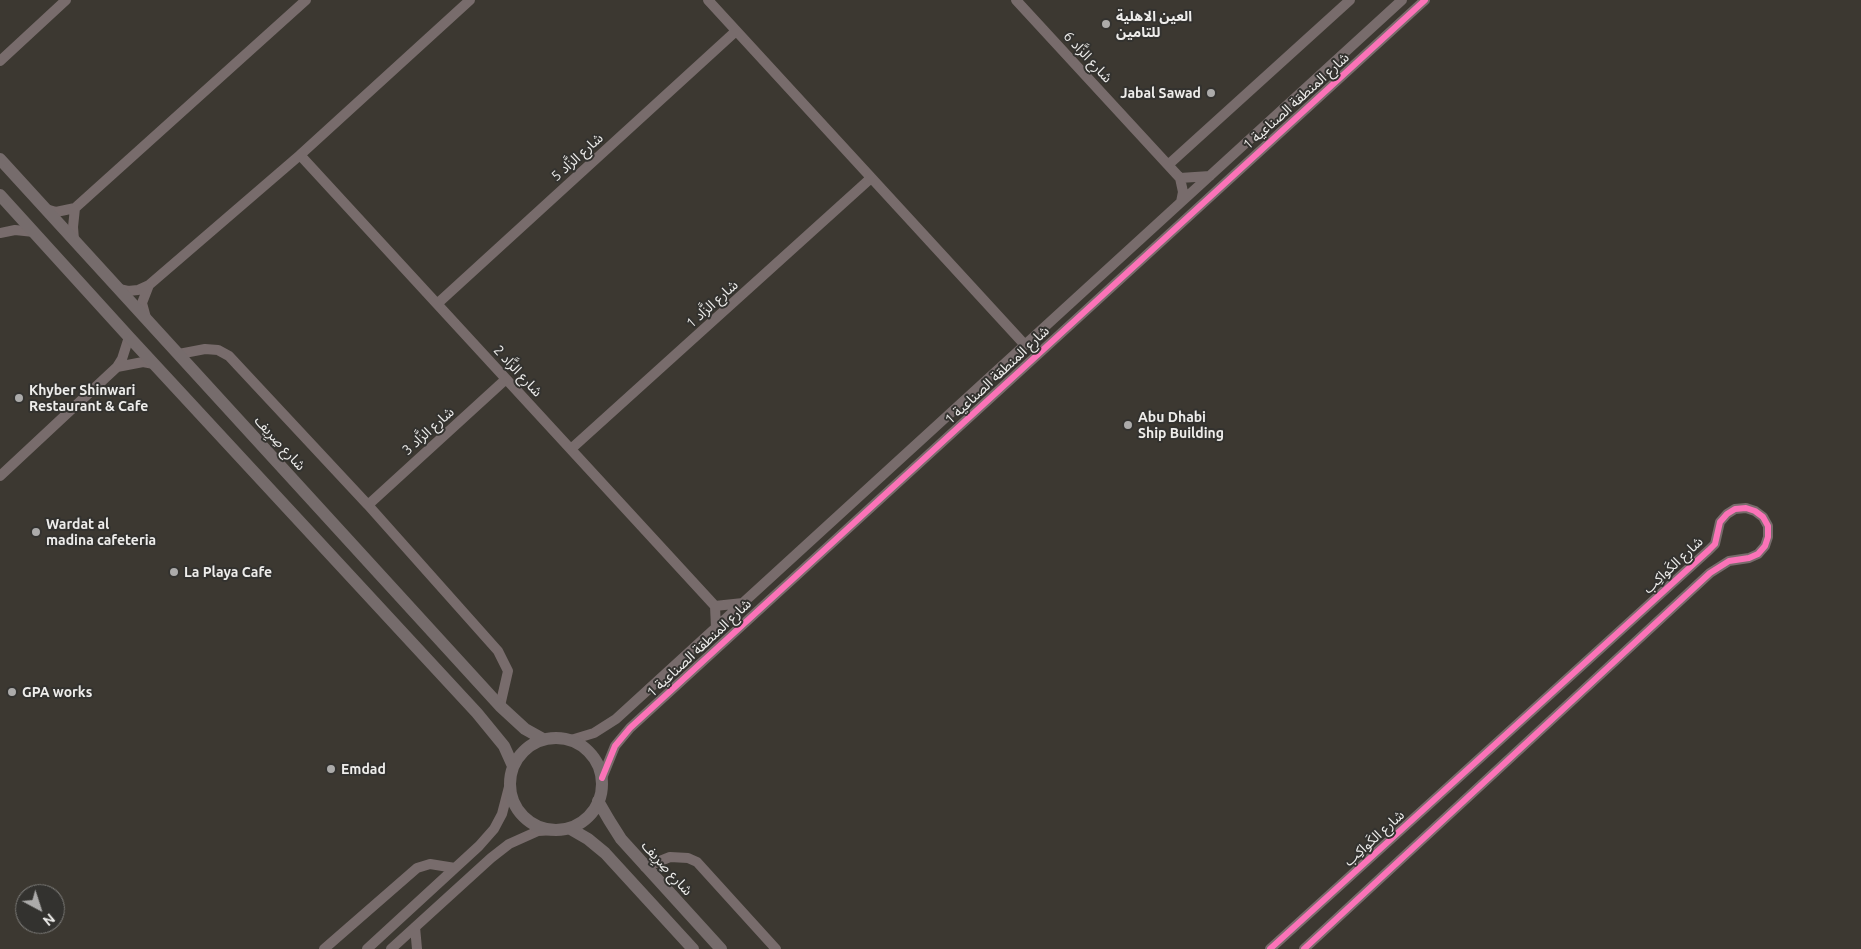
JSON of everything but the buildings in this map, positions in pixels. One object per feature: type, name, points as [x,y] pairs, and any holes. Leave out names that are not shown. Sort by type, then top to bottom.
[{"type":"main road","name":"شارع صِرِيف","points":[[0,159],[500,706],[525,729],[544,739]]},
{"type":"main road","points":[[0,195],[477,713],[504,746],[513,766]]},
{"type":"main road","points":[[562,738],[582,746],[592,755],[602,778],[598,801],[586,817],[568,828],[555,830],[541,827],[528,820],[518,810],[512,797],[510,783],[513,766],[520,754],[531,745],[544,739],[562,738]]},
{"type":"main road","name":"شارع صِرِيف","points":[[598,801],[615,830],[645,867],[721,949]]},
{"type":"main road","points":[[568,828],[588,839],[605,853],[693,949]]},
{"type":"street","points":[[0,61],[66,0]]},
{"type":"street","points":[[46,209],[56,212],[76,208],[306,0]]},
{"type":"street","points":[[146,318],[142,303],[150,286],[300,154],[470,0]]},
{"type":"street","points":[[708,0],[1025,345]]},
{"type":"street","name":"شارع الزَّاد 6","points":[[1016,0],[1180,178]]},
{"type":"street","points":[[1168,165],[1350,0]]},
{"type":"street","name":"شارع المنطقة الصناعية 1","points":[[571,740],[594,733],[610,724],[1402,0]]},
{"type":"street","name":"شارع المنطقة الصناعية 1","points":[[602,778],[615,746],[630,728],[1425,0]]},
{"type":"street","name":"شارع الزَّاد 5","points":[[437,304],[736,31]]},
{"type":"street","name":"شارع الزَّاد 2","points":[[300,154],[715,606]]},
{"type":"street","points":[[1181,202],[1183,192],[1180,178],[1210,176]]},
{"type":"street","name":"شارع الزَّاد 1","points":[[571,449],[871,178]]},
{"type":"street","points":[[74,240],[73,227],[76,208]]},
{"type":"street","points":[[0,233],[22,230],[34,232]]},
{"type":"street","points":[[119,289],[133,291],[150,286]]},
{"type":"street","points":[[0,476],[117,367],[126,350],[129,337]]},
{"type":"street","points":[[179,354],[205,349],[218,350],[228,356],[368,505],[498,650],[508,671],[500,706]]},
{"type":"street","points":[[117,367],[143,362],[154,364]]},
{"type":"street","name":"شارع الزَّاد 3","points":[[368,505],[506,379]]},
{"type":"street","name":"شارع الكَواكِب","points":[[1270,949],[1709,550],[1715,544],[1720,522],[1727,514],[1736,509],[1746,508],[1755,511],[1763,517],[1768,526],[1768,536],[1765,546],[1758,554],[1749,558],[1729,561],[1710,573],[1304,949]]},
{"type":"street","points":[[716,628],[715,606],[744,603]]},
{"type":"street","points":[[367,949],[479,846],[494,829],[506,804],[510,783]]},
{"type":"street","points":[[391,949],[491,858],[509,844],[538,832],[555,830]]},
{"type":"street","points":[[645,867],[670,857],[688,858],[697,862],[776,949]]},
{"type":"street","points":[[324,949],[417,868],[430,864],[455,868]]},
{"type":"street","points":[[416,927],[417,949]]},
{"type":"shaded area","points":[[0,0],[1861,0],[1861,949],[0,949]]},
{"type":"cycle path","points":[[602,778],[615,746],[630,728],[1425,0]]},
{"type":"cycle path","points":[[1270,949],[1709,550],[1715,544],[1720,522],[1727,514],[1735,509],[1746,508],[1755,511],[1763,517],[1768,526],[1768,537],[1765,546],[1758,554],[1749,558],[1729,561],[1710,573],[1304,949]]},
{"type":"place","name":"العين الاهلية للتامين","points":[[1106,24]]},
{"type":"place","name":"Jabal Sawad","points":[[1211,93]]},
{"type":"place","name":"Khyber Shinwari Restaurant & Cafe","points":[[19,398]]},
{"type":"place","name":"Abu Dhabi Ship Building","points":[[1128,425]]},
{"type":"place","name":"Wardat al madina cafeteria","points":[[36,532]]},
{"type":"place","name":"La Playa Cafe","points":[[174,572]]},
{"type":"place","name":"GPA works","points":[[12,692]]},
{"type":"place","name":"Emdad","points":[[331,769]]}]
